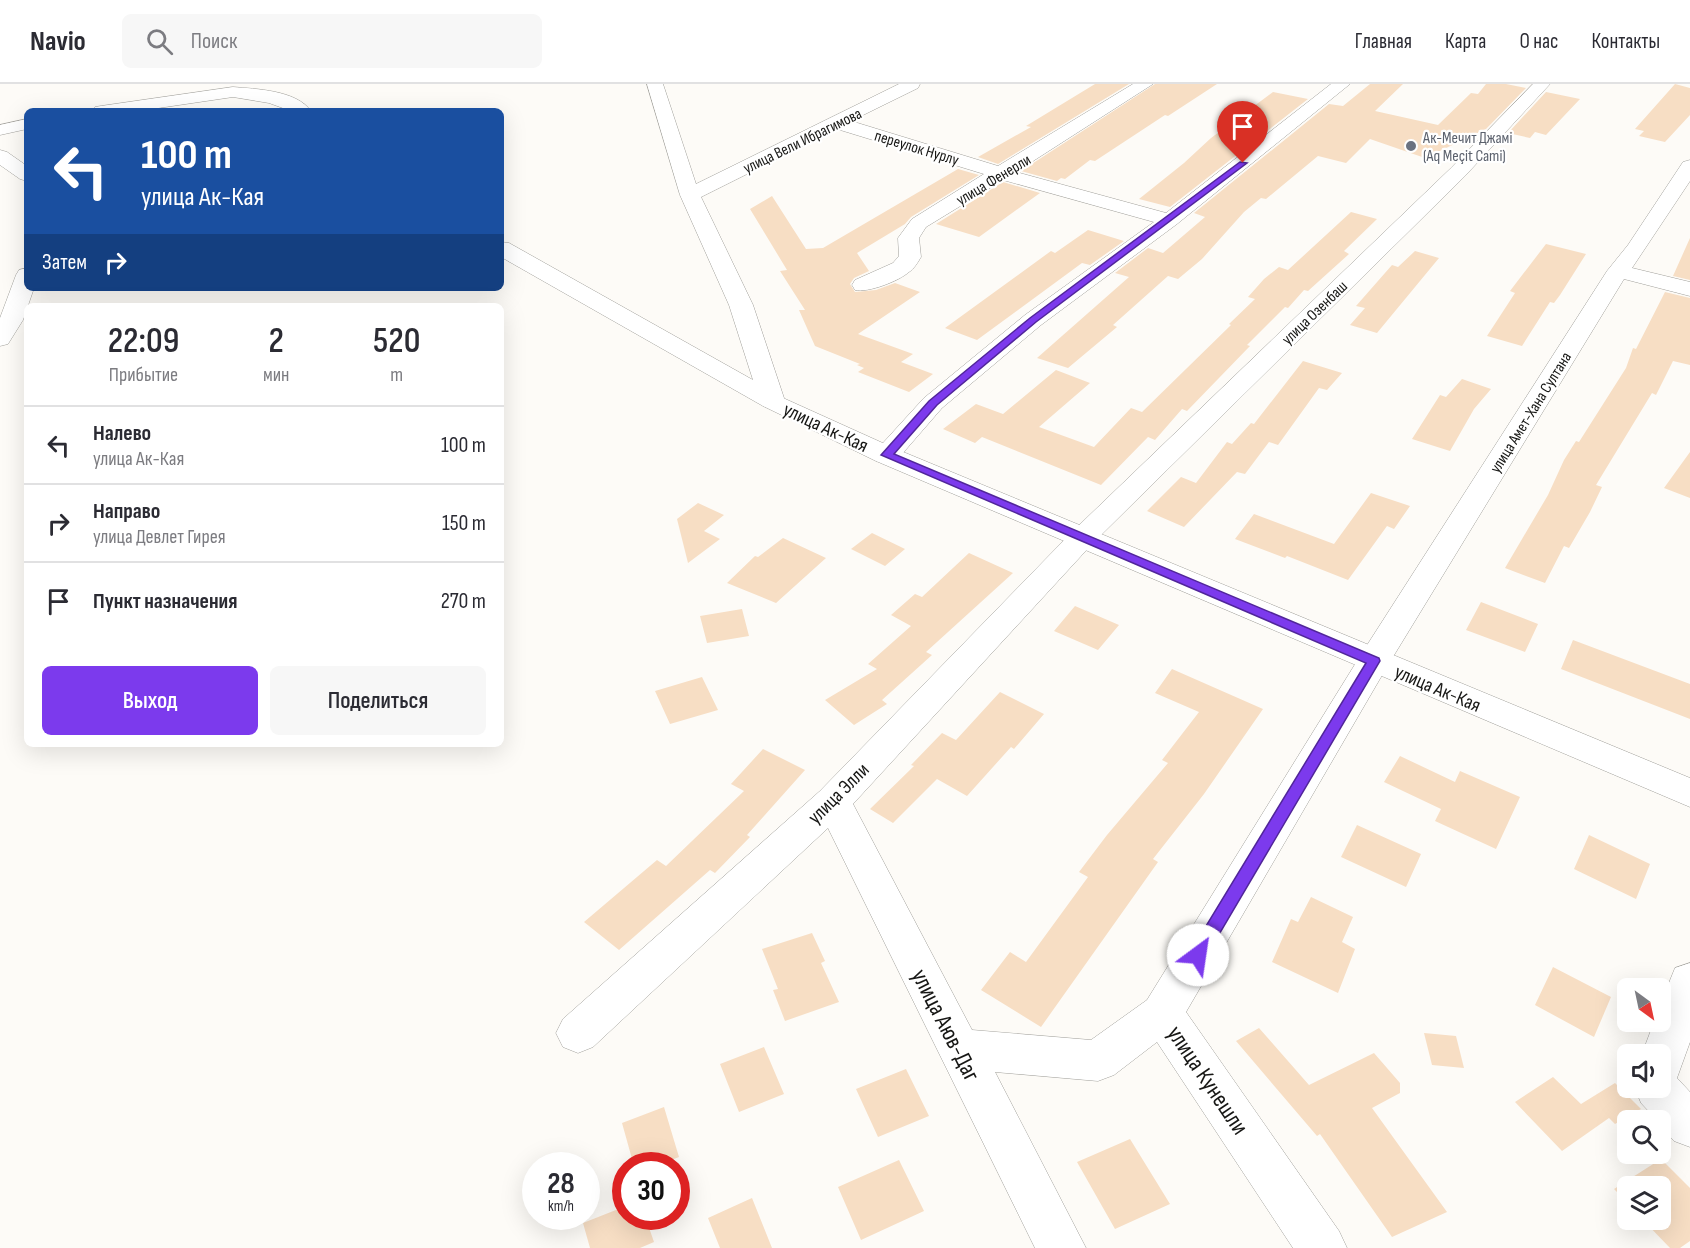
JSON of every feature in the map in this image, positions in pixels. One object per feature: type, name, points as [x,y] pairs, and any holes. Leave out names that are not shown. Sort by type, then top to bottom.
[{"type":"street","name":"улица Ак-Кая","points":[[655,84],[690,195],[741,305],[772,401],[886,455],[1690,794]]},
{"type":"street","name":"улица Вели Ибрагимова","points":[[690,195],[912,84]]},
{"type":"street","name":"улица Фенерли","points":[[863,285],[901,268],[910,257],[907,246],[910,233],[920,223],[1003,174],[1145,84]]},
{"type":"street","points":[[886,455],[933,403],[1033,320],[1170,220],[1342,84]]},
{"type":"street","name":"улица Озенбаш","points":[[1083,537],[1458,172],[1542,84]]},
{"type":"street","points":[[122,108],[233,92],[251,94],[296,105],[299,108]]},
{"type":"street","name":"переулок Нурлу","points":[[837,123],[1003,174],[1170,220]]},
{"type":"street","points":[[0,130],[24,125]]},
{"type":"street","points":[[0,156],[24,174]]},
{"type":"street","name":"улица Амет-Хана Султана","points":[[1374,661],[1618,271],[1671,214],[1690,166]]},
{"type":"street","points":[[504,250],[772,401]]},
{"type":"street","points":[[1618,271],[1690,289]]},
{"type":"street","points":[[0,339],[11,320],[24,283]]},
{"type":"street","name":"улица Элли","points":[[578,1033],[833,801],[1083,537]]},
{"type":"street","name":"улица Кунешли","points":[[1322,1248],[1162,1013],[1374,661]]},
{"type":"street","name":"улица Аюв-Даг","points":[[833,801],[1061,1248]]},
{"type":"street","points":[[1668,1044],[1690,981]]},
{"type":"street","points":[[958,1049],[1098,1061],[1162,1013]]},
{"type":"street","points":[[1666,1098],[1690,1125]]},
{"type":"building","points":[[1095,84],[1129,84],[998,164],[978,157],[1031,127],[1026,126]]},
{"type":"building","points":[[1155,84],[1217,84],[1095,161],[1090,160],[1065,179],[1061,178],[1057,181],[1021,171]]},
{"type":"building","points":[[1370,84],[1403,84],[1375,111],[1438,125],[1471,93],[1478,94],[1486,84],[1506,84],[1526,88],[1486,129],[1425,158],[1370,139],[1346,163],[1318,156],[1266,199],[1261,198],[1244,212],[1202,259],[1178,279],[1168,276],[1113,325],[1117,327],[1068,368],[1037,358],[1129,277],[1115,273],[1148,248],[1163,253],[1205,217],[1194,213],[1329,104],[1343,106]]},
{"type":"building","points":[[1675,84],[1690,88],[1690,115],[1665,142],[1639,136],[1644,131],[1635,129]]},
{"type":"building","points":[[1273,92],[1308,99],[1170,207],[1139,199],[1211,138]]},
{"type":"building","points":[[1546,92],[1580,99],[1546,135],[1535,132],[1530,138],[1508,133]]},
{"type":"building","points":[[958,169],[979,175],[857,253],[869,271],[854,278],[850,284],[855,292],[876,290],[895,283],[920,292],[858,334],[913,354],[901,362],[933,374],[909,392],[858,372],[864,368],[857,365],[860,364],[815,346],[799,310],[805,310],[780,271],[787,270],[750,209],[772,196],[806,249],[823,248]]},
{"type":"building","points":[[1003,182],[1040,193],[979,237],[936,224]]},
{"type":"building","points":[[1351,212],[1377,219],[1344,251],[1349,254],[1308,291],[1304,290],[1288,308],[1285,307],[1187,411],[1182,409],[1155,440],[1148,437],[1101,485],[982,437],[975,443],[943,429],[976,404],[1003,414],[1056,370],[1090,383],[1039,427],[1094,447],[1131,408],[1142,412],[1231,325],[1229,324],[1255,299],[1248,297],[1264,279],[1279,267],[1288,270]]},
{"type":"building","points":[[1088,230],[1124,241],[1090,265],[1082,263],[977,340],[945,328],[1051,251],[1055,253]]},
{"type":"building","points":[[1690,238],[1690,280],[1673,276]]},
{"type":"building","points":[[1546,244],[1586,254],[1554,303],[1550,302],[1522,346],[1487,336],[1515,293],[1510,291]]},
{"type":"building","points":[[1415,251],[1439,258],[1377,333],[1350,325],[1365,308],[1356,306],[1392,265],[1398,267]]},
{"type":"building","points":[[1665,292],[1690,298],[1690,365],[1673,361],[1656,395],[1652,393],[1596,485],[1602,487],[1590,512],[1569,548],[1564,546],[1545,583],[1505,568],[1548,495],[1564,460],[1576,441],[1579,442],[1626,368],[1633,348],[1636,349]]},
{"type":"building","points":[[1303,361],[1342,373],[1327,390],[1319,388],[1278,445],[1269,442],[1245,474],[1237,472],[1184,527],[1147,511],[1181,477],[1196,483],[1227,442],[1232,444],[1251,423],[1254,424]]},
{"type":"building","points":[[1462,379],[1491,389],[1474,409],[1450,451],[1412,439],[1440,395],[1446,397]]},
{"type":"building","points":[[1690,452],[1690,498],[1664,488]]},
{"type":"building","points":[[1371,493],[1410,506],[1394,529],[1387,526],[1348,580],[1235,539],[1254,514],[1334,544]]},
{"type":"building","points":[[698,503],[724,515],[704,531],[720,539],[688,563],[677,519]]},
{"type":"building","points":[[872,533],[905,549],[885,566],[851,549]]},
{"type":"building","points":[[783,538],[826,558],[776,603],[727,583],[755,556],[758,557]]},
{"type":"building","points":[[969,553],[1013,573],[926,652],[932,655],[882,700],[887,704],[854,725],[825,700],[877,669],[868,664],[911,626],[891,615],[915,594],[922,597]]},
{"type":"building","points":[[1481,602],[1538,624],[1525,652],[1466,630]]},
{"type":"building","points":[[1075,606],[1119,625],[1098,650],[1054,631]]},
{"type":"building","points":[[742,609],[749,636],[707,643],[700,616]]},
{"type":"building","points":[[1573,640],[1690,684],[1690,719],[1561,669]]},
{"type":"building","points":[[1172,669],[1263,709],[1204,794],[1153,859],[1158,862],[1041,1027],[981,990],[1010,952],[1026,962],[1088,877],[1079,872],[1168,763],[1162,760],[1199,712],[1155,693]]},
{"type":"building","points":[[702,677],[718,710],[670,724],[655,691]]},
{"type":"building","points":[[1000,692],[1044,714],[1014,749],[1011,747],[967,796],[937,779],[893,823],[870,809],[914,766],[911,765],[942,733],[956,740]]},
{"type":"building","points":[[763,749],[805,770],[747,835],[750,837],[715,873],[710,870],[619,950],[584,922],[657,860],[666,866],[744,791],[731,784]]},
{"type":"building","points":[[1400,756],[1455,782],[1460,771],[1520,797],[1496,849],[1435,821],[1441,809],[1384,782]]},
{"type":"building","points":[[1357,825],[1421,854],[1406,887],[1341,857]]},
{"type":"building","points":[[1589,835],[1650,864],[1636,899],[1574,869]]},
{"type":"building","points":[[1311,897],[1353,917],[1342,942],[1355,949],[1338,993],[1272,962],[1291,919],[1298,922]]},
{"type":"building","points":[[812,933],[825,961],[821,963],[839,1002],[785,1021],[773,990],[778,989],[762,949]]},
{"type":"building","points":[[1553,967],[1611,997],[1594,1037],[1535,1005]]},
{"type":"building","points":[[1259,1028],[1309,1085],[1374,1053],[1400,1083],[1400,1093],[1372,1108],[1447,1212],[1392,1237],[1320,1134],[1317,1136],[1236,1041]]},
{"type":"building","points":[[1424,1033],[1456,1036],[1464,1068],[1432,1065]]},
{"type":"building","points":[[764,1047],[784,1094],[739,1112],[720,1064]]},
{"type":"building","points":[[906,1069],[929,1116],[878,1137],[856,1089]]},
{"type":"building","points":[[1553,1077],[1581,1104],[1615,1083],[1617,1098],[1630,1098],[1641,1109],[1617,1110],[1617,1123],[1615,1124],[1609,1118],[1562,1151],[1515,1102]]},
{"type":"building","points":[[664,1107],[678,1152],[630,1152],[622,1123]]},
{"type":"building","points":[[1130,1139],[1170,1204],[1115,1229],[1077,1162]]},
{"type":"building","points":[[899,1160],[924,1211],[861,1240],[838,1187]]},
{"type":"building","points":[[1653,1164],[1666,1164],[1690,1188],[1690,1241],[1680,1248],[1670,1248],[1653,1230],[1671,1230],[1671,1176],[1634,1176]]},
{"type":"building","points":[[752,1198],[772,1248],[720,1248],[708,1218]]},
{"type":"building","points":[[612,1212],[612,1230],[650,1230],[654,1242],[640,1248],[590,1248],[585,1230],[600,1230],[600,1216]]},
{"type":"place","name":"Ак-Мечит Джамі (Aq Meçit Cami)","points":[[1411,146]]},
{"type":"route","points":[[1198,955],[1374,661],[886,455],[933,403],[1033,320],[1170,220],[1243,163]]}]
